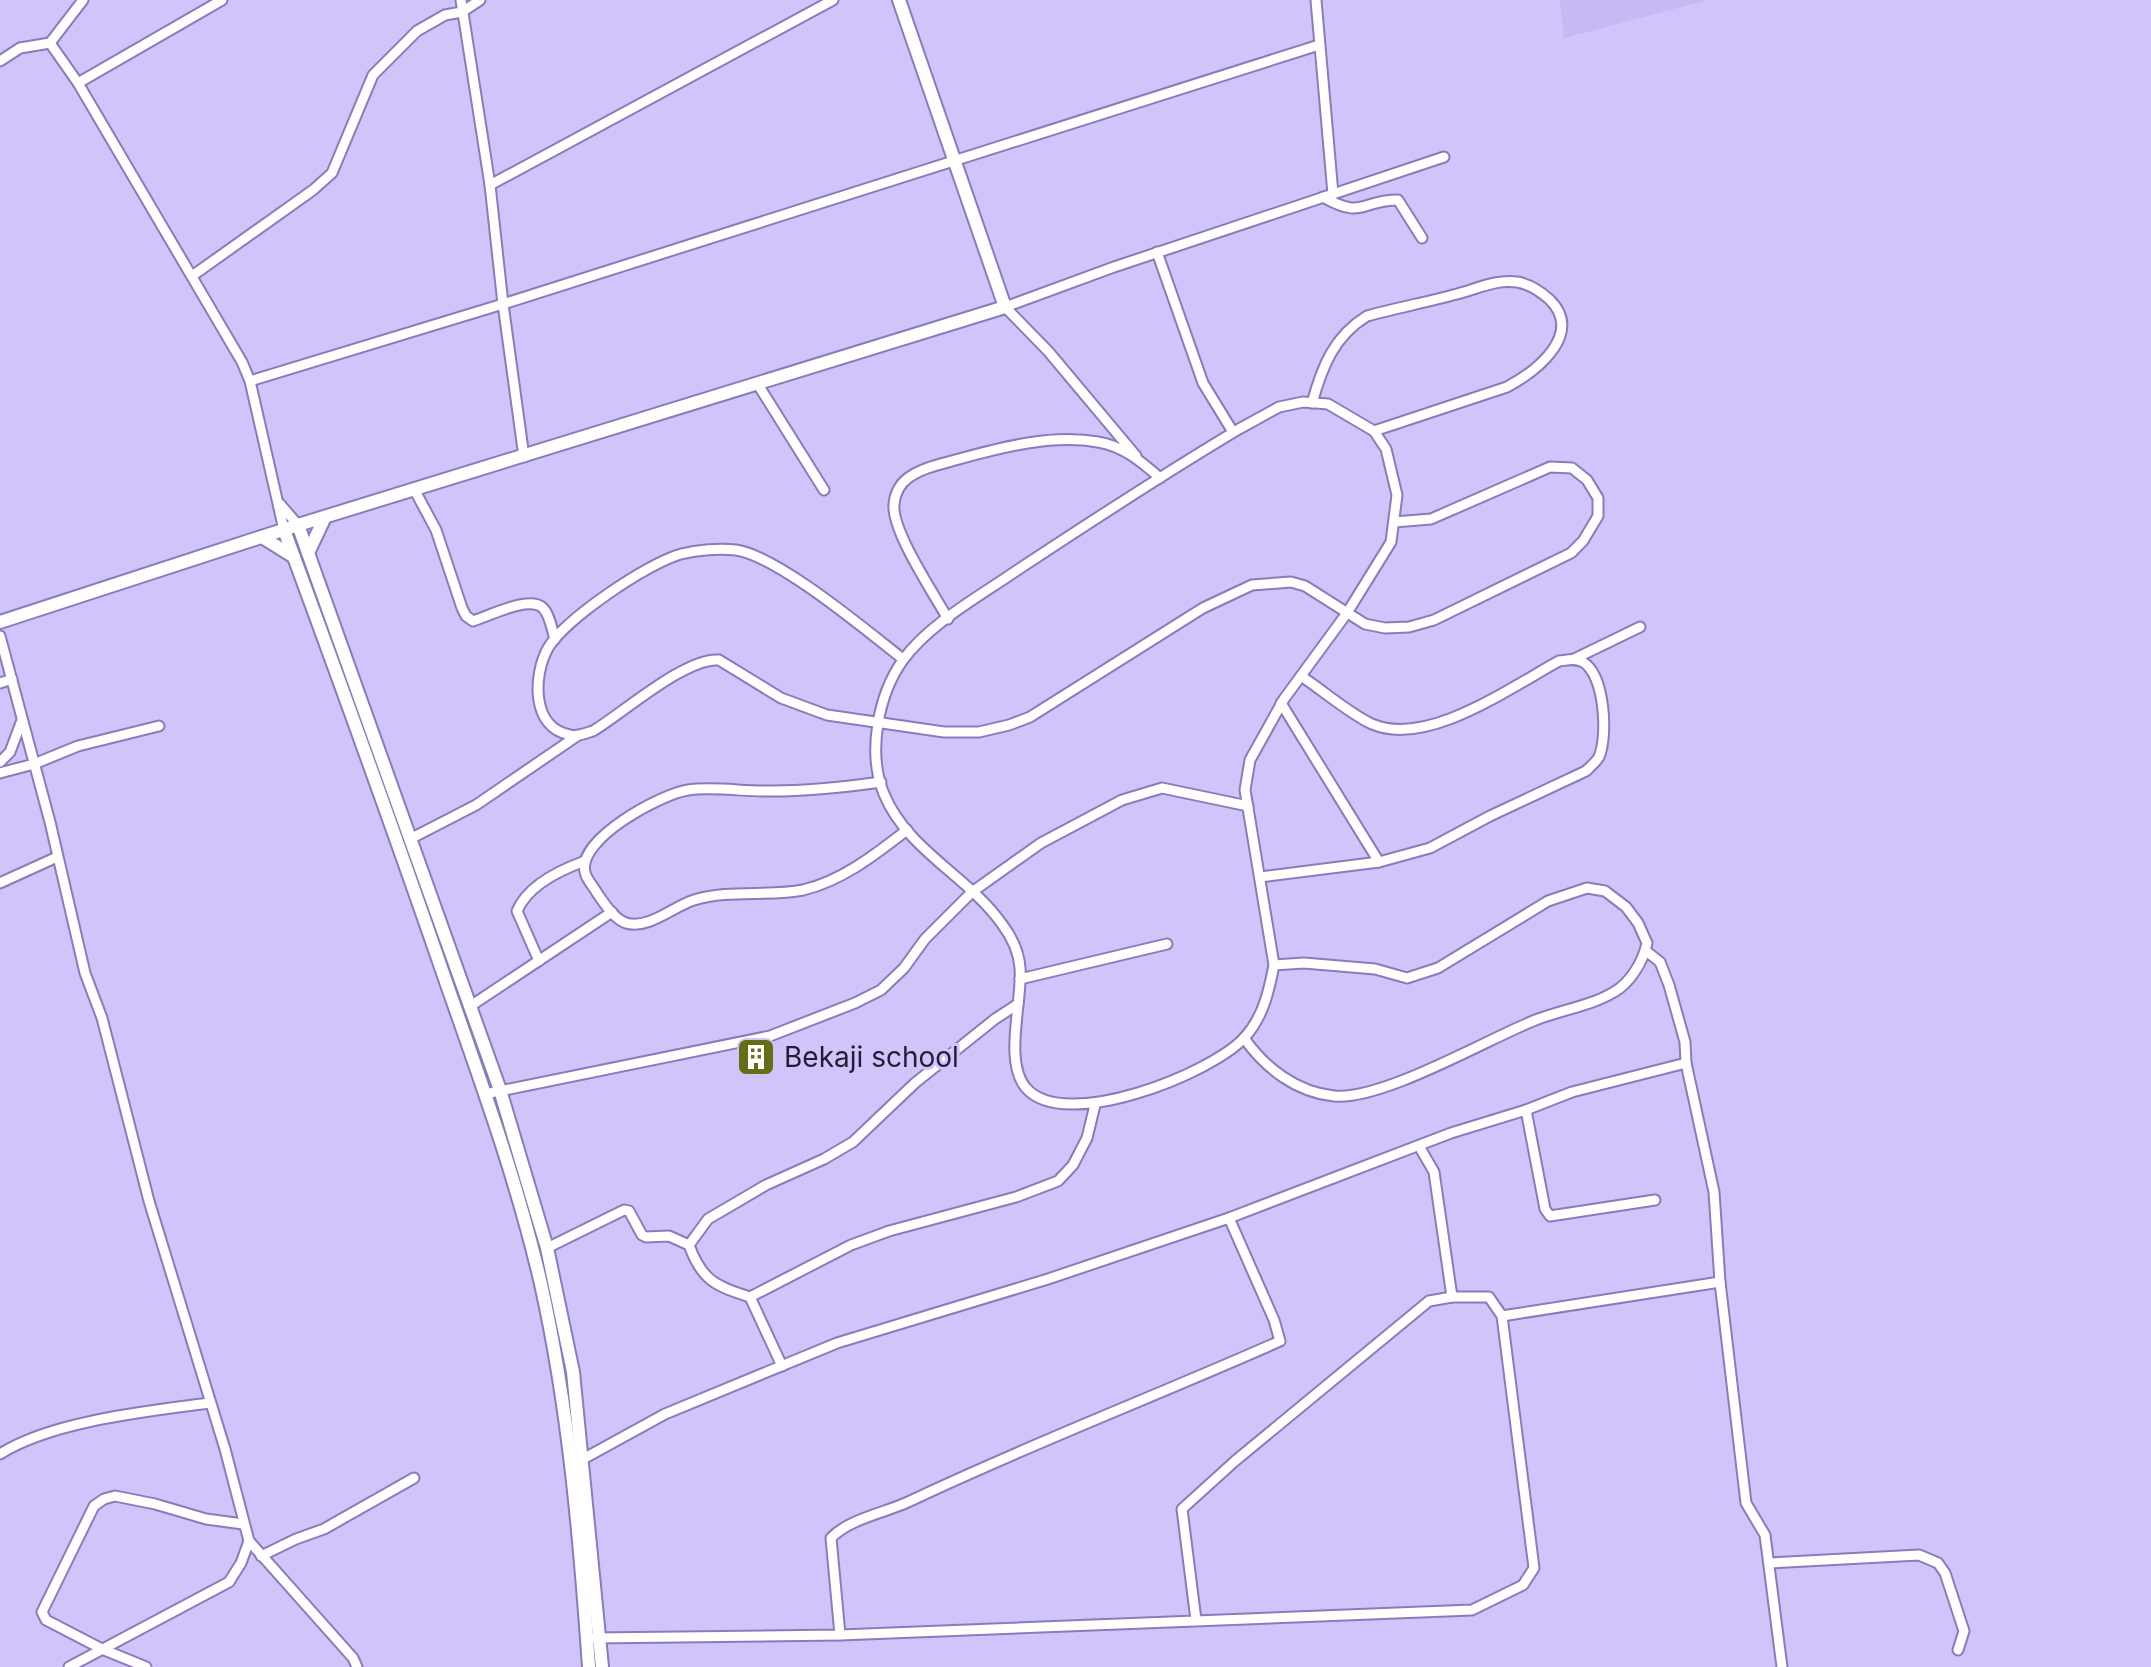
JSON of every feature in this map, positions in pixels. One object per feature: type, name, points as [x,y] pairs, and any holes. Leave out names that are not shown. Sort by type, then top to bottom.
[{"type":"main road","points":[[0,622],[298,525],[1005,307],[899,0]]},
{"type":"main road","points":[[308,553],[325,517]]},
{"type":"main road","points":[[298,525],[512,1174],[541,1283],[559,1376],[594,1638],[602,1667]]},
{"type":"main road","points":[[284,530],[379,771],[410,839],[500,1090],[547,1248],[573,1372],[583,1459],[594,1638],[589,1667]]},
{"type":"main road","points":[[262,537],[294,557]]},
{"type":"street","points":[[0,61],[20,48],[50,43],[83,0]]},
{"type":"street","points":[[78,83],[222,0]]},
{"type":"street","points":[[461,0],[490,185],[524,457]]},
{"type":"street","points":[[192,276],[313,190],[332,173],[373,75],[417,31],[445,15],[462,12],[480,0]]},
{"type":"street","points":[[490,185],[833,0]]},
{"type":"street","points":[[1316,0],[1333,194]]},
{"type":"street","points":[[50,43],[78,83],[250,381],[284,530]]},
{"type":"street","points":[[250,381],[955,162],[1319,45]]},
{"type":"street","points":[[1160,478],[1136,456],[1048,351],[1005,307],[1157,252],[1444,157]]},
{"type":"street","points":[[1323,197],[1343,208],[1357,209],[1398,200],[1422,238]]},
{"type":"street","points":[[1157,252],[1203,383],[1233,432]]},
{"type":"street","points":[[1312,403],[1321,368],[1336,344],[1352,326],[1367,316],[1497,282],[1519,282],[1539,291],[1556,306],[1563,323],[1559,341],[1544,362],[1526,377],[1507,387],[1374,431]]},
{"type":"street","points":[[757,383],[824,490]]},
{"type":"street","points":[[1312,403],[1328,404],[1374,431],[1386,449],[1397,495],[1391,542],[1347,613],[1281,703],[1250,760],[1245,790],[1274,965],[1268,992],[1258,1018],[1244,1038],[1222,1057],[1199,1070],[1095,1105],[1048,1100],[1027,1089],[1019,1070],[1015,1044],[1021,968],[1017,949],[1001,922],[896,818],[881,782],[877,758],[878,723],[887,687],[903,659],[922,639],[1030,562],[1233,432],[1279,407],[1312,403]]},
{"type":"street","points":[[948,619],[898,527],[893,507],[896,493],[905,480],[923,469],[1008,446],[1057,440],[1099,442],[1136,456]]},
{"type":"street","points":[[410,839],[476,805],[577,735],[593,731],[679,672],[710,659],[728,663],[781,698],[827,715],[944,732],[979,732],[1030,717],[1203,608],[1252,585],[1291,582],[1305,586],[1365,624],[1385,628],[1409,627],[1434,620],[1571,553],[1583,541],[1598,516],[1598,498],[1587,480],[1572,468],[1550,467],[1431,519],[1394,522]]},
{"type":"street","points":[[414,489],[436,530],[462,608],[469,619],[473,621],[526,603],[537,605],[547,615],[555,639]]},
{"type":"street","points":[[278,501],[298,525]]},
{"type":"street","points":[[577,735],[557,730],[546,719],[540,707],[537,688],[539,667],[555,639],[583,613],[629,581],[679,555],[736,550],[759,557],[903,659]]},
{"type":"street","points":[[1301,676],[1373,724],[1398,729],[1423,727],[1467,713],[1559,661],[1574,659],[1640,627]]},
{"type":"street","points":[[0,636],[32,749],[85,973],[102,1018],[149,1201],[225,1449],[243,1524],[249,1541],[335,1637],[357,1667]]},
{"type":"street","points":[[1260,877],[1379,862],[1430,848],[1503,809],[1586,771],[1598,759],[1603,713],[1597,680],[1586,664],[1574,659]]},
{"type":"street","points":[[0,683],[12,679]]},
{"type":"street","points":[[1281,703],[1379,862]]},
{"type":"street","points":[[0,762],[10,752],[22,720]]},
{"type":"street","points":[[0,773],[34,764],[78,746],[159,726]]},
{"type":"street","points":[[881,782],[774,791],[689,789],[656,800],[593,844],[585,861],[585,872],[612,912],[627,923],[648,922],[693,900],[716,895],[802,890],[838,878],[907,830]]},
{"type":"street","points":[[485,1094],[770,1036],[823,1018],[881,990],[904,968],[925,939],[972,892],[1041,843],[1147,790],[1162,788],[1248,806]]},
{"type":"street","points":[[0,883],[57,857]]},
{"type":"street","points":[[539,961],[517,911],[519,906],[527,895],[552,876],[585,861]]},
{"type":"street","points":[[1244,1038],[1258,1058],[1285,1079],[1334,1096],[1354,1096],[1414,1075],[1535,1020],[1614,992],[1631,979],[1646,951],[1646,938],[1626,907],[1605,891],[1587,888],[1548,901],[1438,968],[1407,978],[1375,969],[1304,963],[1274,965]]},
{"type":"street","points":[[469,1007],[612,912]]},
{"type":"street","points":[[1020,979],[1167,944]]},
{"type":"street","points":[[1646,951],[1660,962],[1669,985],[1685,1042],[1686,1063],[1714,1192],[1720,1282],[1746,1503],[1765,1535],[1782,1667]]},
{"type":"street","points":[[689,1245],[708,1219],[766,1185],[853,1142],[915,1083],[1018,1004]]},
{"type":"street","points":[[583,1459],[665,1414],[837,1343],[1229,1218],[1572,1092],[1686,1063]]},
{"type":"street","points":[[547,1248],[624,1210],[634,1215],[642,1235],[669,1236],[689,1245],[694,1260],[707,1279],[722,1289],[750,1297],[851,1245],[889,1231],[1016,1197],[1058,1181],[1073,1165],[1087,1138],[1095,1105]]},
{"type":"street","points":[[1526,1110],[1545,1209],[1550,1216],[1655,1200]]},
{"type":"street","points":[[1419,1146],[1434,1172],[1452,1297]]},
{"type":"street","points":[[840,1635],[831,1538],[839,1529],[889,1510],[980,1467],[1155,1397],[1280,1341],[1274,1320],[1229,1218]]},
{"type":"street","points":[[1502,1316],[1720,1282]]},
{"type":"street","points":[[750,1297],[782,1366]]},
{"type":"street","points":[[594,1638],[840,1635],[1472,1610],[1523,1585],[1534,1568],[1502,1316],[1489,1297],[1452,1297],[1429,1301],[1235,1461],[1182,1509],[1196,1620]]},
{"type":"street","points":[[0,1454],[49,1434],[88,1423],[209,1403]]},
{"type":"street","points":[[261,1556],[324,1529],[414,1478]]},
{"type":"street","points":[[146,1667],[102,1649],[46,1620],[42,1612],[94,1506],[115,1496],[206,1519],[243,1524]]},
{"type":"street","points":[[69,1667],[229,1582],[241,1563],[249,1541]]},
{"type":"street","points":[[1769,1563],[1919,1555],[1938,1563],[1950,1585],[1964,1631],[1958,1650]]},
{"type":"shaded area","points":[[1560,0],[1708,0],[1564,38]]},
{"type":"place","name":"Bekaji school","points":[[756,1057]]}]
